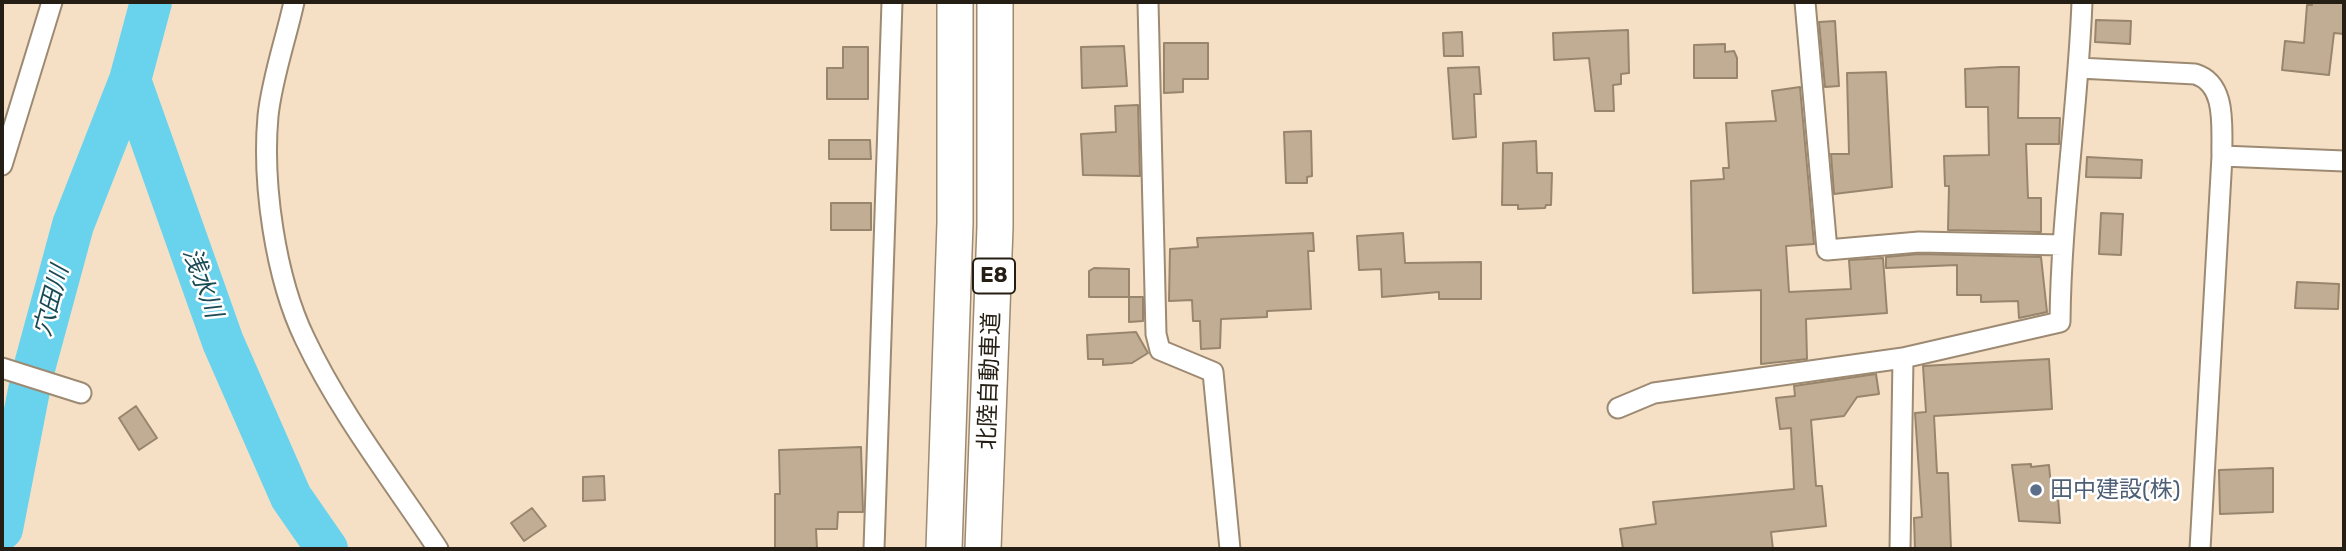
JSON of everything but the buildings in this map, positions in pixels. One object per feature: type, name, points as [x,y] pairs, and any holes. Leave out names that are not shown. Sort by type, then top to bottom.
[{"type":"highway","name":"北陸自動車道","points":[[944,549],[956,223],[955,2]]},
{"type":"highway","name":"北陸自動車道","points":[[983,549],[995,227],[995,2]]},
{"type":"street","points":[[2,165],[52,2]]},
{"type":"street","points":[[294,2],[269,113],[266,158],[280,265],[303,336],[324,375],[438,549]]},
{"type":"street","points":[[874,549],[892,2]]},
{"type":"street","points":[[1148,2],[1156,334],[1160,350],[1213,372],[1230,549]]},
{"type":"street","points":[[1805,2],[1827,250],[1919,242],[2063,245]]},
{"type":"street","points":[[1618,408],[1654,393],[1903,358],[2060,322],[2063,245],[2079,68],[2082,2]]},
{"type":"street","points":[[2079,68],[2195,74],[2206,78],[2219,96],[2222,156],[2200,549]]},
{"type":"street","points":[[2222,156],[2344,161]]},
{"type":"street","points":[[1900,549],[1903,358]]},
{"type":"street","points":[[2,368],[81,393]]},
{"type":"waterway","name":"穴田川","points":[[2,529],[31,380],[73,225],[130,80],[151,2]]},
{"type":"waterway","name":"浅水川","points":[[130,80],[223,342],[291,497],[327,549]]},
{"type":"place","name":"田中建設(株)","points":[[2036,490]]}]
